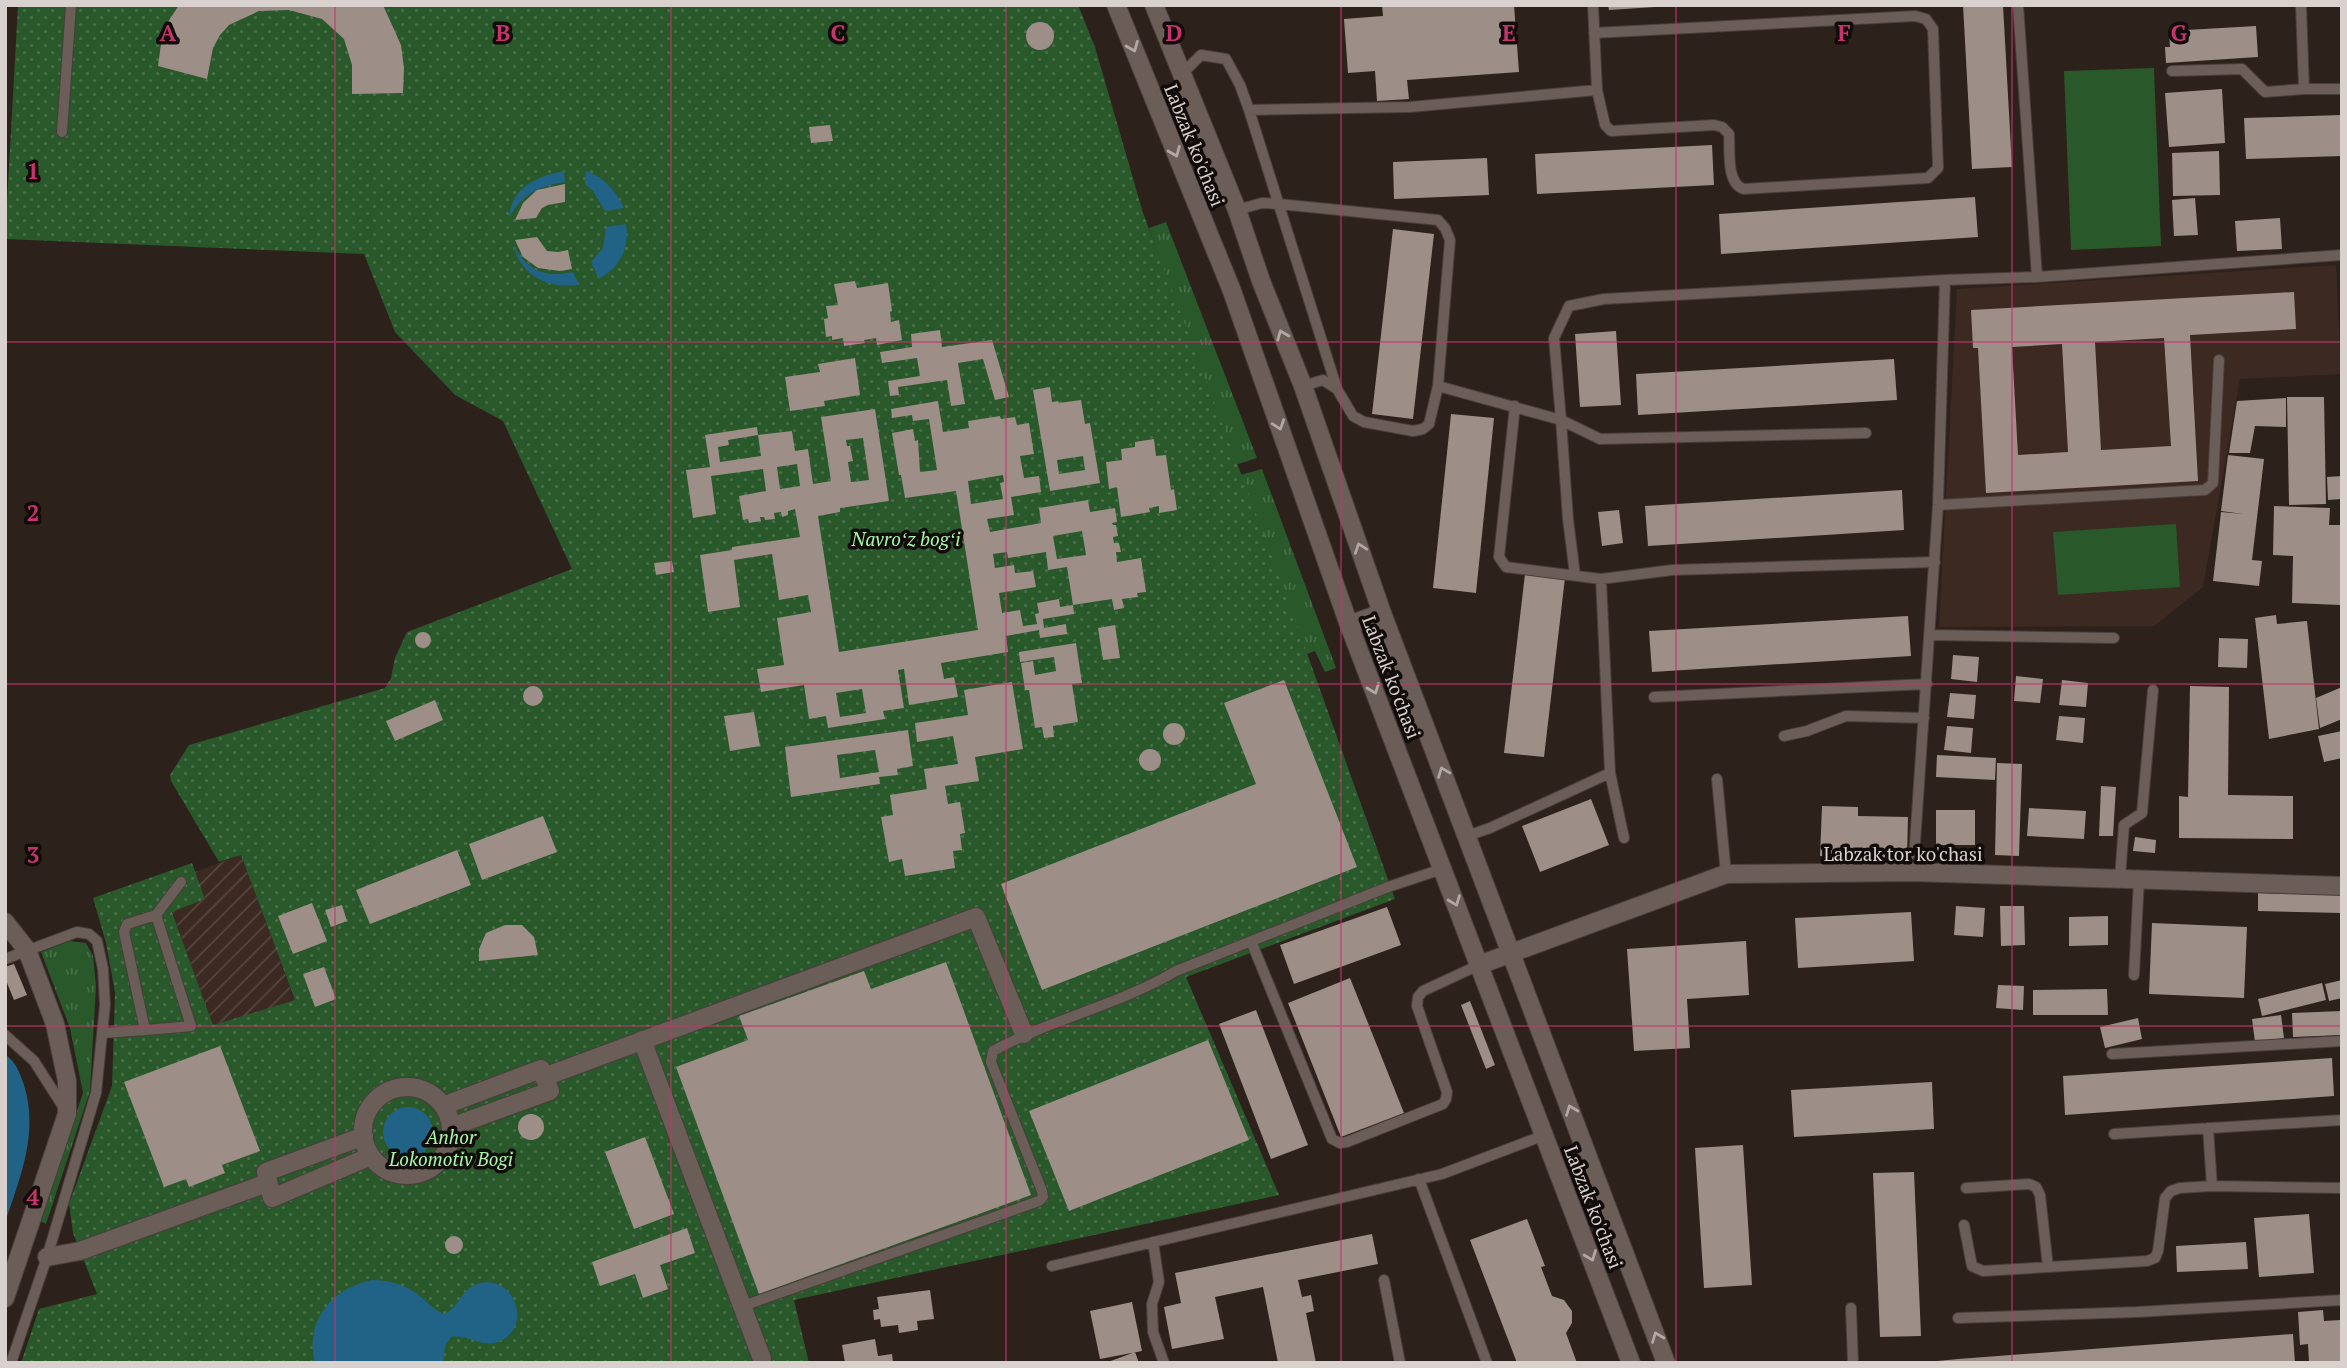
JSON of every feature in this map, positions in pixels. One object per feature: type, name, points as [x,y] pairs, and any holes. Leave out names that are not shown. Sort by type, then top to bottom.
[{"type":"street","name":"Labzak ko'chasi","points":[[1116,5],[1231,291],[1349,625],[1631,1363]]},
{"type":"street","name":"Labzak ko'chasi","points":[[1154,5],[1237,210],[1261,281],[1303,386],[1382,613],[1666,1363]]},
{"type":"street","points":[[1231,291],[1261,281]]},
{"type":"street","points":[[1349,625],[1382,613]]},
{"type":"street","name":"Labzak tor ko'chasi","points":[[1479,965],[1726,874],[1913,872],[2342,886]]},
{"type":"street","points":[[544,1077],[976,917],[1024,1034]]},
{"type":"street","points":[[5,922],[27,950],[55,1024],[67,1081],[67,1114],[5,1298]]},
{"type":"street","points":[[642,1040],[764,1361]]},
{"type":"street","points":[[443,1106],[541,1069],[550,1091],[451,1127]]},
{"type":"street","points":[[400,1088],[414,1088],[428,1092],[443,1106],[451,1127],[450,1141],[445,1155],[435,1165],[422,1173],[408,1175],[394,1173],[371,1156],[364,1136],[367,1114],[375,1102],[386,1093],[400,1088]]},
{"type":"street","points":[[364,1136],[266,1172],[272,1198],[371,1156]]},
{"type":"street","points":[[47,1257],[80,1251],[267,1183]]},
{"type":"lane","points":[[62,132],[71,5]]},
{"type":"lane","points":[[1592,5],[1597,90],[1605,125],[1611,131],[1714,125],[1722,127],[1729,134],[1732,181],[1744,189],[1928,178],[1938,168],[1933,29],[1926,19],[1916,16],[1594,33]]},
{"type":"lane","points":[[2018,5],[2036,277]]},
{"type":"lane","points":[[2301,5],[2304,89]]},
{"type":"lane","points":[[1182,74],[1201,55],[1226,60],[1240,85],[1279,204],[1337,389],[1353,416],[1364,422],[1413,431],[1423,429],[1429,424],[1438,386],[1450,240],[1438,220],[1279,204],[1262,203],[1237,210]]},
{"type":"lane","points":[[2172,71],[2242,69],[2265,92],[2342,89]]},
{"type":"lane","points":[[1249,110],[1410,107],[1597,90]]},
{"type":"lane","points":[[1575,575],[1554,338],[1569,306],[1604,299],[2036,277],[2342,255]]},
{"type":"lane","points":[[1913,872],[1935,562],[1945,280]]},
{"type":"lane","points":[[1938,505],[2205,490],[2213,483],[2219,360]]},
{"type":"lane","points":[[1303,386],[1322,380],[1337,389]]},
{"type":"lane","points":[[1438,386],[1560,420],[1600,439],[1866,433]]},
{"type":"lane","points":[[1515,406],[1499,557],[1506,567],[1601,579],[1672,570],[1935,562]]},
{"type":"lane","points":[[1601,579],[1610,773],[1624,838]]},
{"type":"lane","points":[[1930,635],[2114,638]]},
{"type":"lane","points":[[1654,697],[1927,684]]},
{"type":"lane","points":[[2120,878],[2124,825],[2141,813],[2153,690]]},
{"type":"lane","points":[[1784,736],[1807,731],[1846,716],[1924,718]]},
{"type":"lane","points":[[1467,836],[1610,773]]},
{"type":"lane","points":[[1717,779],[1726,874]]},
{"type":"lane","points":[[745,1306],[1039,1201],[1043,1197],[991,1062],[993,1051],[1024,1034],[1149,987],[1176,971],[1388,887],[1442,869]]},
{"type":"lane","points":[[2134,975],[2138,879]]},
{"type":"lane","points":[[145,1030],[124,932],[127,924],[156,915],[181,882]]},
{"type":"lane","points":[[103,1033],[191,1026],[156,915]]},
{"type":"lane","points":[[5,959],[77,932],[89,934],[97,941],[103,969],[105,1005],[96,1093],[47,1257],[11,1363]]},
{"type":"lane","points":[[1251,941],[1332,1139],[1340,1143],[1443,1104],[1447,1092],[1417,1006],[1418,997],[1423,991],[1479,965]]},
{"type":"lane","points":[[5,1035],[34,1061],[67,1114]]},
{"type":"lane","points":[[2112,1054],[2342,1041]]},
{"type":"lane","points":[[2114,1134],[2342,1120]]},
{"type":"lane","points":[[2208,1128],[2212,1186]]},
{"type":"lane","points":[[1052,1266],[1442,1174],[1545,1135]]},
{"type":"lane","points":[[1419,1179],[1487,1363]]},
{"type":"lane","points":[[1966,1188],[2029,1184],[2036,1187],[2040,1195],[2048,1267]]},
{"type":"lane","points":[[1964,1225],[1972,1266],[1983,1271],[2147,1261],[2155,1258],[2158,1251],[2165,1198],[2171,1191],[2212,1186],[2342,1188]]},
{"type":"lane","points":[[1153,1242],[1159,1282],[1152,1304],[1153,1332],[1164,1363]]},
{"type":"lane","points":[[1384,1280],[1400,1363]]},
{"type":"lane","points":[[1958,1318],[2137,1312],[2342,1300]]},
{"type":"lane","points":[[1851,1308],[1853,1363]]},
{"type":"shaded area","points":[[2336,265],[2341,374],[2240,379],[2203,587],[2154,626],[1939,627],[1957,289]]},
{"type":"shaded area","points":[[241,855],[295,1001],[213,1025],[172,911],[205,899],[195,872]]},
{"type":"green space","points":[[18,5],[1078,5],[1095,47],[1143,213],[1279,575],[1395,899],[1186,977],[1279,1195],[794,1300],[809,1363],[21,1363],[39,1309],[97,1294],[73,1233],[69,1204],[112,1086],[115,993],[106,943],[93,898],[192,863],[205,899],[172,912],[213,1025],[295,1000],[241,855],[219,862],[171,781],[170,775],[189,745],[385,688],[407,632],[572,569],[503,421],[455,395],[395,332],[364,254],[5,239]]},
{"type":"green space","points":[[2154,68],[2161,246],[2071,250],[2064,71]]},
{"type":"green space","points":[[1166,222],[1257,458],[1229,467],[1149,228]]},
{"type":"green space","points":[[1262,469],[1336,668],[1325,672],[1315,651],[1223,686],[1233,477]]},
{"type":"green space","points":[[2176,524],[2180,587],[2058,595],[2053,532]]},
{"type":"green space","points":[[70,941],[86,943],[93,956],[96,986],[90,1091],[46,1224],[40,1221],[83,1093],[70,1028],[41,952]]},
{"type":"water","points":[[564,171],[565,182],[532,192],[509,218],[511,207],[520,191],[536,180]]},
{"type":"water","points":[[586,171],[609,185],[624,208],[605,211],[593,191],[585,184]]},
{"type":"water","points":[[626,224],[625,249],[622,256],[613,269],[599,279],[591,262],[603,248],[606,227]]},
{"type":"water","points":[[513,245],[531,267],[545,273],[573,272],[579,285],[557,285],[537,278],[522,265]]},
{"type":"water","points":[[5,1054],[15,1065],[22,1080],[28,1103],[29,1138],[5,1223]]},
{"type":"water","points":[[408,1107],[425,1115],[433,1132],[425,1149],[408,1157],[391,1149],[383,1132],[391,1115]]},
{"type":"water","points":[[372,1280],[404,1286],[445,1314],[474,1285],[493,1283],[503,1287],[511,1295],[516,1305],[515,1326],[509,1335],[498,1342],[451,1337],[445,1346],[443,1363],[315,1363],[314,1333],[324,1309],[345,1290]]},
{"type":"building","points":[[179,5],[383,5],[401,45],[403,93],[352,94],[352,65],[344,39],[322,19],[289,10],[259,11],[229,25],[213,48],[207,79],[158,66],[168,22]]},
{"type":"building","points":[[1382,5],[1514,5],[1519,72],[1407,80],[1409,99],[1377,101],[1375,71],[1348,73],[1344,19],[1383,16]]},
{"type":"building","points":[[1608,5],[1654,5],[1655,7],[1609,10]]},
{"type":"building","points":[[1963,5],[2003,5],[2012,167],[1972,169]]},
{"type":"building","points":[[1040,22],[1050,26],[1054,36],[1050,46],[1040,50],[1030,46],[1026,36],[1030,26]]},
{"type":"building","points":[[2256,26],[2258,57],[2166,63],[2165,47],[2170,47],[2169,31]]},
{"type":"building","points":[[2222,89],[2225,143],[2169,147],[2165,93]]},
{"type":"building","points":[[2342,115],[2342,156],[2246,159],[2244,118]]},
{"type":"building","points":[[830,125],[833,141],[811,143],[809,127]]},
{"type":"building","points":[[1712,145],[1714,185],[1537,194],[1535,154]]},
{"type":"building","points":[[2219,151],[2220,195],[2173,196],[2172,153]]},
{"type":"building","points":[[1487,158],[1489,195],[1394,199],[1393,162]]},
{"type":"building","points":[[565,184],[565,202],[542,208],[536,218],[515,220],[523,203],[537,190]]},
{"type":"building","points":[[1975,197],[1978,237],[1721,254],[1719,214]]},
{"type":"building","points":[[2195,198],[2198,235],[2174,236],[2172,200]]},
{"type":"building","points":[[2280,218],[2282,249],[2237,251],[2235,221]]},
{"type":"building","points":[[1393,229],[1434,234],[1413,419],[1372,414]]},
{"type":"building","points":[[537,237],[547,251],[568,250],[572,269],[560,271],[538,268],[523,257],[515,240]]},
{"type":"building","points":[[855,281],[857,288],[888,283],[891,322],[899,320],[902,340],[877,345],[876,338],[864,340],[865,343],[844,346],[843,338],[832,340],[832,336],[826,337],[826,306],[838,305],[834,284]]},
{"type":"building","points":[[2294,292],[2296,329],[2190,335],[2198,481],[1986,493],[1978,348],[1973,348],[1971,310]],"holes":[[[2164,338],[2171,446],[2101,450],[2095,342]],[[2062,344],[2068,452],[2018,455],[2012,347]]]},
{"type":"building","points":[[940,330],[942,347],[992,340],[1009,397],[995,400],[983,359],[958,363],[965,404],[951,406],[947,380],[898,387],[899,395],[890,396],[888,381],[920,376],[917,358],[882,363],[880,352],[912,347],[911,334]]},
{"type":"building","points":[[1616,331],[1621,405],[1580,407],[1575,334]]},
{"type":"building","points":[[855,358],[860,395],[824,401],[825,406],[790,411],[785,377],[820,372],[818,364]]},
{"type":"building","points":[[1894,359],[1897,400],[1638,415],[1636,374]]},
{"type":"building","points":[[1050,387],[1052,402],[1081,400],[1085,424],[1090,423],[1100,483],[1050,491],[1033,390]],"holes":[[[1083,456],[1085,470],[1059,474],[1057,460]]]},
{"type":"building","points":[[2287,397],[2324,397],[2326,504],[2289,505]]},
{"type":"building","points":[[2286,398],[2286,427],[2255,426],[2250,453],[2229,453],[2237,401]]},
{"type":"building","points":[[938,401],[943,432],[969,428],[968,421],[1000,416],[1001,419],[1015,417],[1017,425],[1029,423],[1034,454],[1020,456],[1024,478],[1039,476],[1041,492],[1011,497],[1014,515],[987,519],[990,532],[1041,523],[1039,508],[1088,500],[1090,512],[1115,508],[1117,522],[1112,523],[1116,525],[1118,536],[1113,537],[1114,543],[1119,543],[1121,552],[1116,552],[1117,562],[1141,558],[1146,592],[1137,593],[1138,597],[1122,599],[1124,608],[1114,610],[1112,599],[1073,605],[1074,614],[1043,619],[1044,628],[1066,624],[1067,634],[1040,638],[1039,630],[1006,636],[1008,652],[941,663],[944,679],[954,677],[958,697],[909,705],[904,669],[898,670],[904,708],[883,711],[885,719],[828,728],[826,716],[809,719],[804,685],[761,692],[757,669],[784,665],[777,618],[811,612],[808,595],[779,600],[772,554],[734,560],[740,607],[708,612],[700,555],[732,550],[732,547],[800,537],[795,509],[782,517],[781,512],[774,513],[775,519],[765,520],[760,517],[761,521],[749,523],[748,519],[743,520],[739,496],[766,491],[763,469],[711,476],[716,514],[693,518],[686,470],[710,467],[705,435],[757,427],[758,435],[792,431],[795,451],[808,449],[813,484],[831,481],[821,417],[875,409],[889,501],[840,508],[840,512],[818,516],[839,652],[978,630],[956,491],[905,498],[899,475],[892,433],[913,429],[915,441],[918,440],[920,472],[937,470],[929,419],[913,421],[912,415],[892,418],[891,409]],"holes":[[[758,435],[761,456],[720,462],[718,447],[729,445],[728,440]],[[863,438],[869,480],[851,482],[848,462],[853,461],[846,440]],[[797,464],[800,486],[780,489],[777,467]],[[1003,475],[1004,482],[1000,483],[1003,499],[971,504],[968,481]],[[1082,531],[1086,555],[1057,559],[1053,536]],[[1007,552],[1008,558],[1046,552],[1048,570],[1067,567],[1073,605],[1060,607],[1059,599],[1037,603],[1037,624],[1023,626],[1020,610],[1002,613],[999,593],[1036,587],[1033,571],[1015,573],[1014,565],[995,568],[993,554]],[[862,689],[866,713],[840,717],[836,693]]]},
{"type":"building","points":[[1451,414],[1494,418],[1476,593],[1433,588]]},
{"type":"building","points":[[1154,439],[1156,456],[1166,455],[1177,510],[1159,513],[1159,506],[1149,508],[1150,512],[1121,517],[1117,487],[1109,489],[1106,462],[1122,460],[1121,449],[1135,447],[1135,442]]},
{"type":"building","points":[[2228,455],[2264,459],[2252,560],[2262,561],[2259,586],[2213,581],[2221,512],[2243,514],[2221,511]]},
{"type":"building","points":[[2342,476],[2342,499],[2328,500],[2327,477]]},
{"type":"building","points":[[1902,490],[1904,530],[1648,546],[1645,506]]},
{"type":"building","points":[[2274,506],[2330,508],[2329,525],[2342,525],[2341,605],[2292,603],[2293,556],[2273,555]]},
{"type":"building","points":[[1619,510],[1623,543],[1602,546],[1598,512]]},
{"type":"building","points":[[672,561],[674,572],[656,575],[654,563]]},
{"type":"building","points":[[1525,574],[1565,578],[1544,757],[1504,753]]},
{"type":"building","points":[[2276,615],[2277,624],[2307,621],[2319,729],[2269,739],[2255,618]]},
{"type":"building","points":[[1908,616],[1911,656],[1652,672],[1649,631]]},
{"type":"building","points":[[1115,625],[1120,658],[1103,660],[1098,628]]},
{"type":"building","points":[[423,632],[431,640],[423,648],[415,640]]},
{"type":"building","points":[[2219,638],[2248,639],[2247,668],[2218,667]]},
{"type":"building","points":[[1076,643],[1082,683],[1072,684],[1078,722],[1053,726],[1054,737],[1044,738],[1042,727],[1035,728],[1029,690],[1025,690],[1021,663],[1033,661],[1035,675],[1056,671],[1054,657],[1020,662],[1019,652]]},
{"type":"building","points":[[1953,655],[1979,657],[1977,682],[1951,679]]},
{"type":"building","points":[[2016,676],[2043,679],[2040,703],[2014,701]]},
{"type":"building","points":[[1284,680],[1357,867],[1042,990],[1001,884],[1256,784],[1224,703]]},
{"type":"building","points":[[2062,680],[2088,683],[2086,707],[2059,705]]},
{"type":"building","points":[[1012,682],[1023,749],[975,757],[979,781],[945,786],[948,804],[960,802],[965,833],[960,834],[962,850],[953,851],[955,868],[905,876],[902,859],[889,862],[881,817],[893,815],[890,795],[927,789],[924,769],[958,764],[953,736],[917,742],[915,723],[968,715],[964,690]]},
{"type":"building","points":[[533,686],[540,689],[543,696],[540,703],[533,706],[526,703],[523,696],[526,689]]},
{"type":"building","points":[[2190,686],[2229,687],[2228,795],[2293,796],[2293,839],[2179,838],[2179,796],[2188,797]]},
{"type":"building","points":[[2342,687],[2342,719],[2320,728],[2316,698]]},
{"type":"building","points":[[1950,693],[1976,695],[1974,719],[1947,717]]},
{"type":"building","points":[[435,700],[443,720],[395,741],[386,721]]},
{"type":"building","points":[[754,712],[760,746],[730,751],[724,716]]},
{"type":"building","points":[[2059,716],[2085,718],[2083,743],[2056,740]]},
{"type":"building","points":[[1174,723],[1182,726],[1185,734],[1182,742],[1174,745],[1166,742],[1163,734],[1166,726]]},
{"type":"building","points":[[1947,726],[1973,728],[1971,753],[1944,750]]},
{"type":"building","points":[[908,730],[913,766],[897,769],[898,775],[879,777],[880,784],[791,797],[785,747]],"holes":[[[875,750],[879,772],[840,778],[837,755]]]},
{"type":"building","points":[[2342,731],[2342,758],[2324,762],[2318,736]]},
{"type":"building","points":[[1150,749],[1158,752],[1161,760],[1158,768],[1150,771],[1142,768],[1139,760],[1142,752]]},
{"type":"building","points":[[1937,755],[1996,758],[1995,780],[1936,777]]},
{"type":"building","points":[[1997,763],[2022,764],[2019,856],[1995,855]]},
{"type":"building","points":[[2101,786],[2116,787],[2113,836],[2099,836]]},
{"type":"building","points":[[1591,799],[1609,845],[1540,872],[1522,826]]},
{"type":"building","points":[[1822,806],[1858,807],[1858,816],[1908,817],[1907,858],[1820,856]]},
{"type":"building","points":[[2029,808],[2086,811],[2084,839],[2027,836]]},
{"type":"building","points":[[1936,810],[1975,810],[1975,845],[1936,845]]},
{"type":"building","points":[[543,816],[557,852],[482,880],[469,844]]},
{"type":"building","points":[[2135,837],[2156,840],[2155,853],[2133,851]]},
{"type":"building","points":[[457,850],[471,885],[370,924],[356,890]]},
{"type":"building","points":[[2258,893],[2342,895],[2342,913],[2258,911]]},
{"type":"building","points":[[312,903],[327,941],[293,954],[278,916]]},
{"type":"building","points":[[342,905],[347,921],[331,927],[325,910]]},
{"type":"building","points":[[1956,906],[1985,908],[1983,937],[1954,935]]},
{"type":"building","points":[[2000,906],[2024,906],[2025,945],[2001,946]]},
{"type":"building","points":[[1387,907],[1401,945],[1294,984],[1280,945]]},
{"type":"building","points":[[1911,912],[1914,961],[1798,968],[1795,918]]},
{"type":"building","points":[[2108,916],[2108,945],[2069,946],[2069,917]]},
{"type":"building","points":[[2152,923],[2247,927],[2244,998],[2149,994]]},
{"type":"building","points":[[505,925],[522,925],[534,937],[538,955],[479,961],[479,949],[486,933]]},
{"type":"building","points":[[1746,941],[1749,995],[1687,999],[1690,1048],[1634,1051],[1627,949]]},
{"type":"building","points":[[946,962],[1031,1195],[759,1294],[676,1067],[748,1040],[739,1016],[864,971],[871,989]]},
{"type":"building","points":[[14,964],[27,995],[14,1000],[5,978],[5,967]]},
{"type":"building","points":[[324,967],[336,999],[315,1007],[303,974]]},
{"type":"building","points":[[1350,978],[1404,1113],[1341,1137],[1288,1003]]},
{"type":"building","points":[[2342,980],[2342,998],[2329,1001],[2325,984]]},
{"type":"building","points":[[2322,983],[2326,1000],[2262,1016],[2258,999]]},
{"type":"building","points":[[1998,985],[2024,986],[2023,1010],[1996,1008]]},
{"type":"building","points":[[2107,989],[2108,1015],[2033,1015],[2033,990]]},
{"type":"building","points":[[1470,1001],[1495,1065],[1486,1069],[1461,1005]]},
{"type":"building","points":[[1256,1010],[1308,1145],[1271,1159],[1219,1024]]},
{"type":"building","points":[[2342,1011],[2342,1035],[2293,1037],[2292,1013]]},
{"type":"building","points":[[2281,1015],[2284,1038],[2255,1042],[2252,1019]]},
{"type":"building","points":[[2138,1018],[2142,1039],[2105,1048],[2100,1027]]},
{"type":"building","points":[[1208,1040],[1249,1140],[1069,1211],[1029,1111]]},
{"type":"building","points":[[220,1046],[260,1151],[222,1165],[225,1173],[189,1187],[186,1179],[164,1187],[124,1082]]},
{"type":"building","points":[[2332,1058],[2334,1096],[2065,1115],[2063,1076]]},
{"type":"building","points":[[1932,1082],[1934,1129],[1794,1137],[1791,1090]]},
{"type":"building","points":[[531,1114],[540,1118],[544,1127],[540,1136],[531,1140],[522,1136],[518,1127],[522,1118]]},
{"type":"building","points":[[645,1137],[674,1214],[634,1229],[605,1152]]},
{"type":"building","points":[[1743,1145],[1752,1285],[1704,1288],[1695,1148]]},
{"type":"building","points":[[1914,1172],[1921,1336],[1880,1337],[1873,1173]]},
{"type":"building","points":[[2309,1214],[2314,1273],[2259,1277],[2254,1218]]},
{"type":"building","points":[[1527,1219],[1545,1266],[1541,1267],[1552,1296],[1564,1300],[1572,1311],[1572,1323],[1566,1333],[1577,1363],[1517,1363],[1470,1240]]},
{"type":"building","points":[[687,1228],[695,1253],[660,1265],[668,1289],[643,1298],[635,1274],[600,1286],[592,1262]]},
{"type":"building","points":[[1372,1234],[1378,1264],[1298,1280],[1302,1297],[1311,1295],[1314,1311],[1306,1313],[1316,1363],[1278,1363],[1263,1287],[1215,1297],[1224,1339],[1172,1349],[1164,1307],[1181,1303],[1175,1273]]},
{"type":"building","points":[[454,1236],[460,1239],[463,1245],[460,1251],[454,1254],[448,1251],[445,1245],[448,1239]]},
{"type":"building","points":[[2246,1242],[2248,1269],[2177,1272],[2176,1246]]},
{"type":"building","points":[[930,1290],[934,1319],[917,1321],[918,1330],[899,1333],[898,1325],[881,1327],[880,1319],[874,1320],[873,1310],[879,1309],[877,1297]]},
{"type":"building","points":[[1132,1302],[1142,1351],[1100,1359],[1090,1311]]},
{"type":"building","points":[[2323,1310],[2324,1321],[2341,1320],[2342,1363],[2309,1363],[2308,1344],[2300,1345],[2298,1312]]},
{"type":"building","points":[[2293,1334],[2295,1363],[1937,1363],[1958,1359]]},
{"type":"building","points":[[875,1339],[878,1356],[892,1354],[893,1363],[845,1363],[842,1345]]},
{"type":"building","points":[[1135,1352],[1139,1363],[1108,1363],[1108,1362]]},
{"type":"park label","name":"Navroʻz bogʻi","points":[[906,538]]},
{"type":"park label","name":"Anhor Lokomotiv Bogi","points":[[451,1147]]}]
